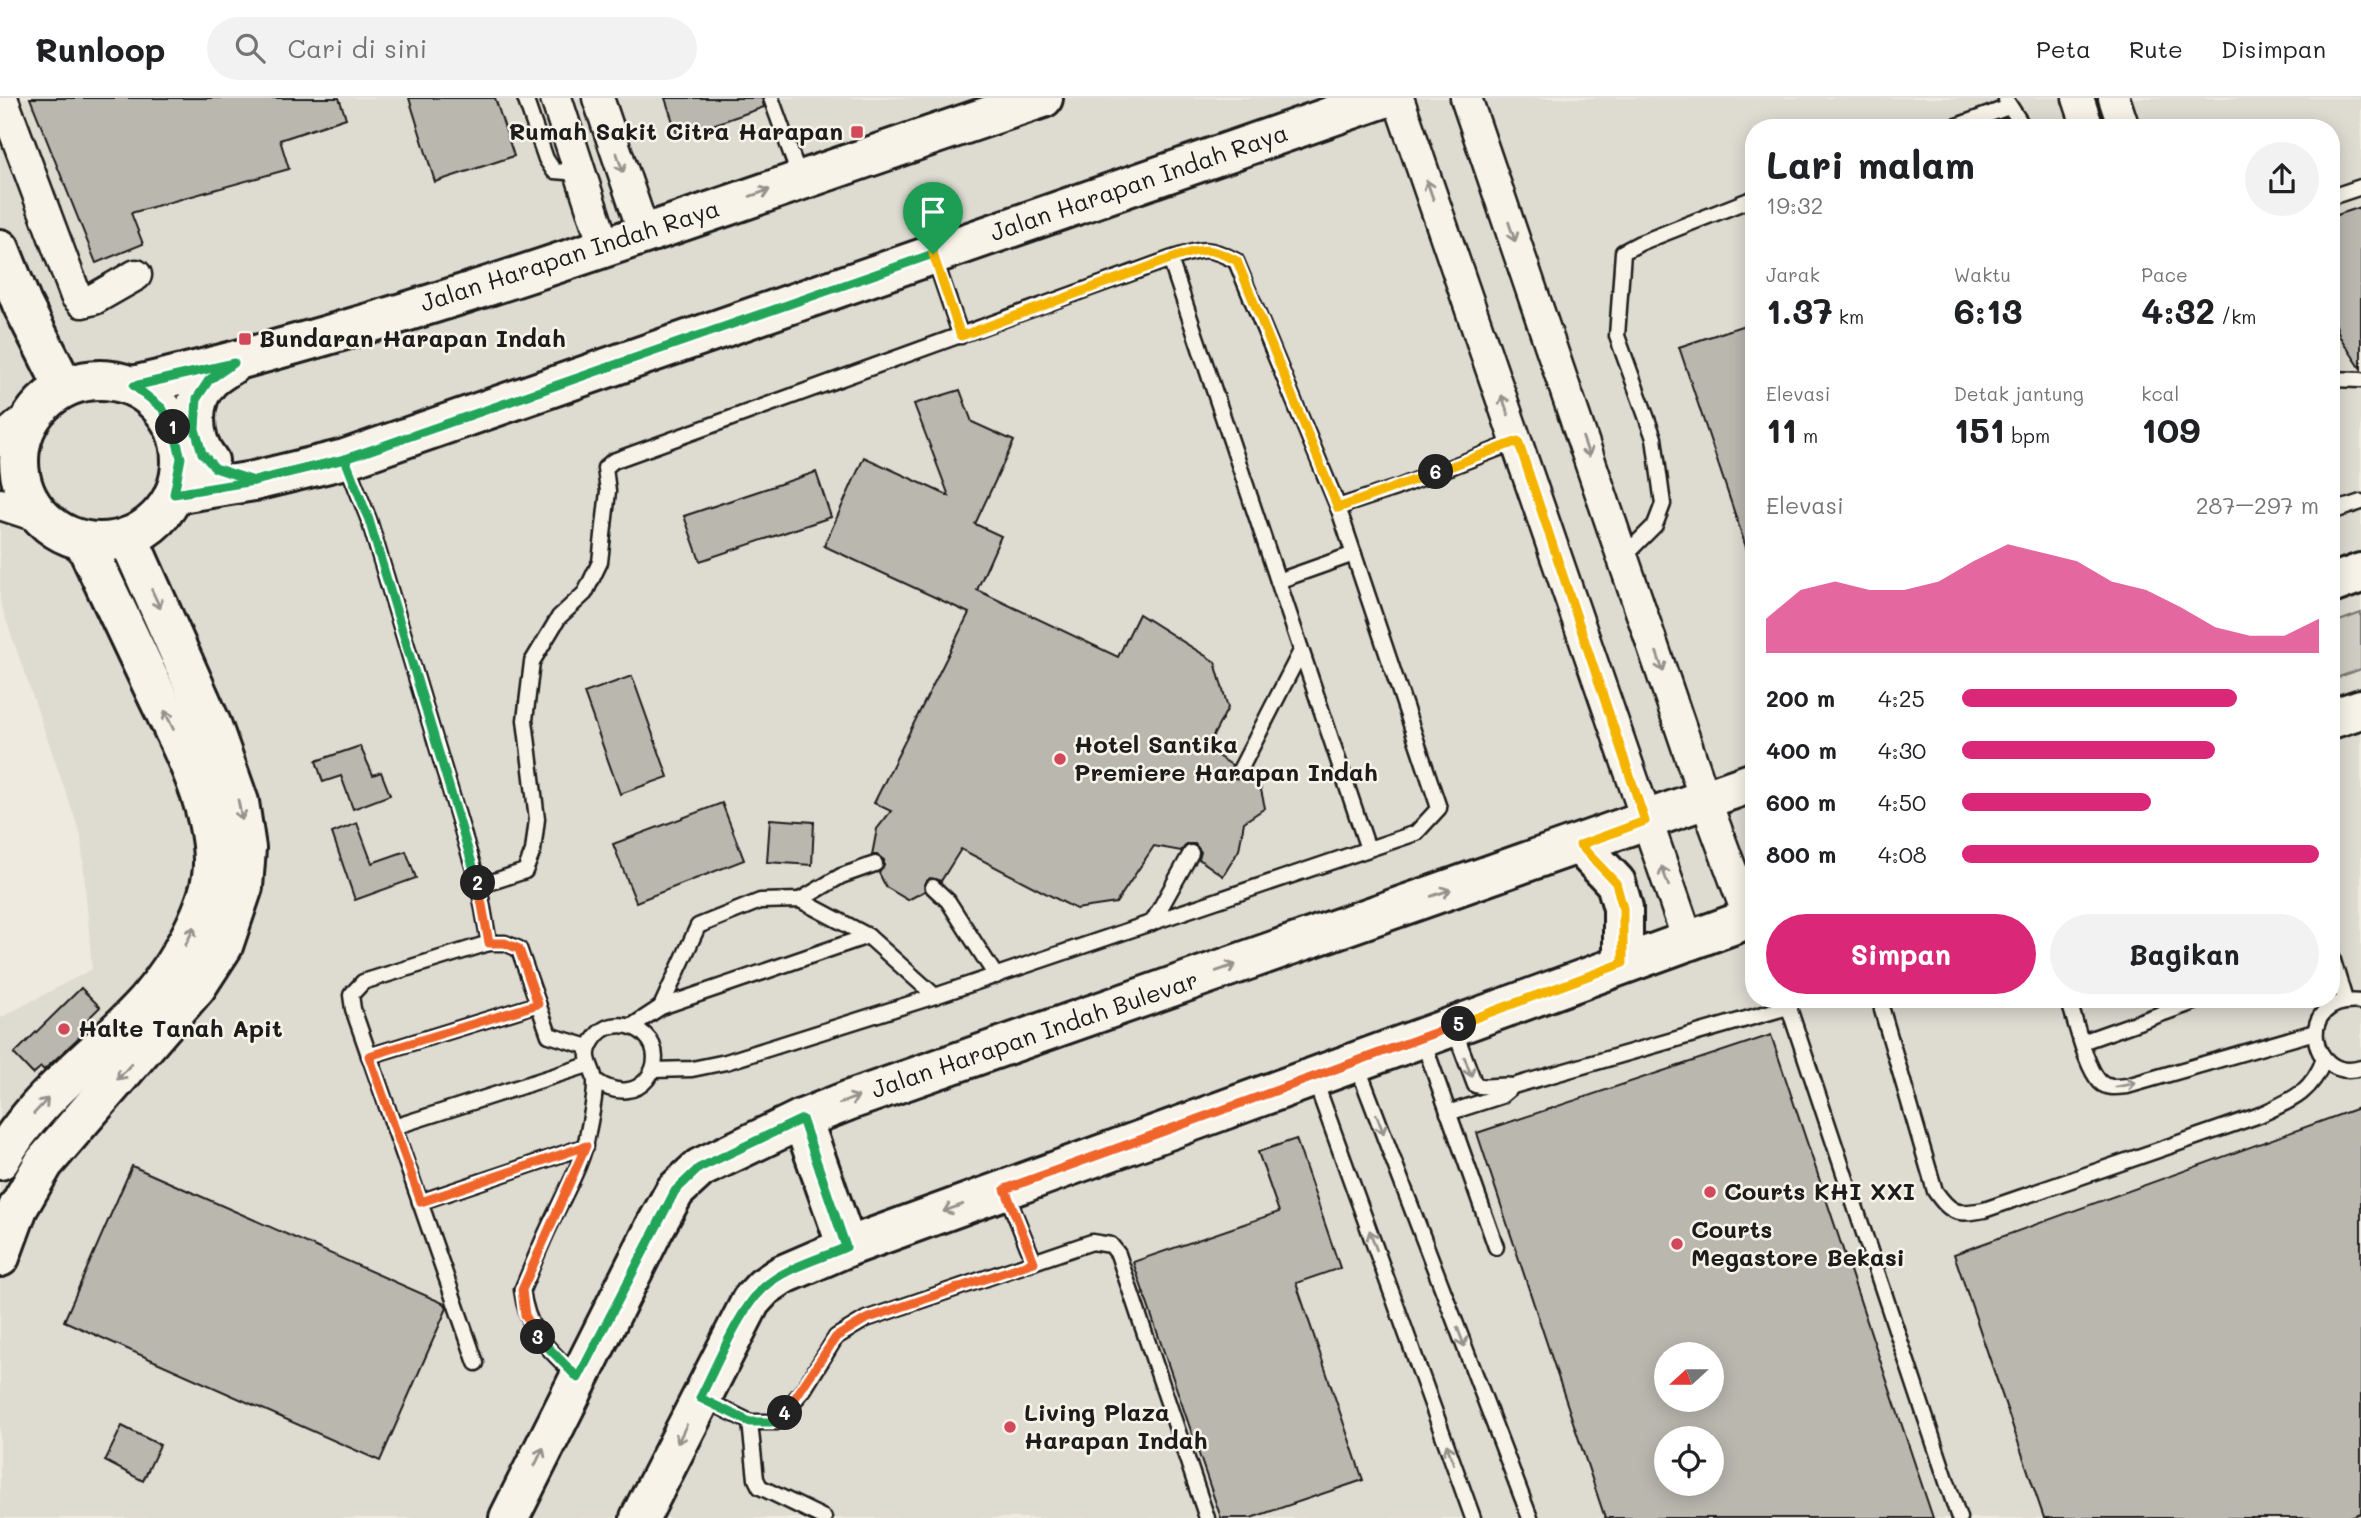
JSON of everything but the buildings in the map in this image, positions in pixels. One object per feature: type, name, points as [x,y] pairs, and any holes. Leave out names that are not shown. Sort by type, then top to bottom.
[{"type":"street","points":[[2,98],[76,296],[82,302],[94,299],[136,275]]},
{"type":"street","points":[[556,98],[604,246]]},
{"type":"street","points":[[598,98],[643,233]]},
{"type":"street","name":"Jalan Harapan Indah Raya","points":[[174,494],[254,481],[345,459],[1384,98]]},
{"type":"street","points":[[1398,98],[1688,940]]},
{"type":"street","points":[[1466,98],[1705,799],[1745,902]]},
{"type":"street","points":[[2078,98],[2085,119]]},
{"type":"street","points":[[2115,98],[2121,119]]},
{"type":"street","name":"Jalan Harapan Indah Raya","points":[[134,386],[234,363],[604,246],[1028,100]]},
{"type":"street","points":[[0,249],[22,304],[50,399]]},
{"type":"street","points":[[234,363],[209,380],[197,398],[195,429],[202,453],[215,468],[254,481]]},
{"type":"street","points":[[0,442],[50,399],[99,379],[134,386],[162,408],[178,441],[181,458],[174,494],[156,520],[128,537],[106,542],[84,541],[62,532],[43,518],[0,503]]},
{"type":"street","points":[[43,518],[24,490],[20,474],[22,440],[50,399]]},
{"type":"street","points":[[0,1257],[18,1208],[44,1163],[197,986],[223,946],[243,887],[246,848],[239,802],[212,726],[128,537]]},
{"type":"street","points":[[0,1160],[9,1143],[37,1110],[148,1000],[171,970],[190,939],[204,903],[214,861],[209,827],[188,760],[84,541]]},
{"type":"street","points":[[2340,581],[2361,573]]},
{"type":"street","points":[[2340,716],[2361,709]]},
{"type":"street","name":"Jalan Harapan Indah Bulevar","points":[[509,1518],[675,1191],[699,1168],[802,1119],[850,1100],[1745,785]]},
{"type":"street","points":[[1580,845],[1616,883],[1623,908],[1623,963]]},
{"type":"street","points":[[640,1518],[751,1301],[764,1287],[842,1233],[1005,1189],[1745,919]]},
{"type":"street","points":[[802,1119],[842,1233]]},
{"type":"lane","points":[[525,98],[546,159],[554,171],[567,172],[579,168]]},
{"type":"lane","points":[[771,98],[800,179]]},
{"type":"lane","points":[[1971,119],[2007,103],[2018,119]]},
{"type":"lane","points":[[2340,194],[2361,187]]},
{"type":"lane","points":[[1624,556],[1655,525],[1663,504],[1654,438],[1617,337],[1623,253],[1640,243],[1745,202]]},
{"type":"lane","points":[[479,886],[526,870],[533,851],[537,819],[525,720],[532,662],[559,617],[585,593],[600,562],[607,491],[605,468],[612,461],[1170,259],[1196,251],[1216,250],[1237,261],[1338,508],[1439,808],[1416,833],[996,976],[726,1062],[692,1069],[653,1070]]},
{"type":"lane","points":[[933,254],[961,336]]},
{"type":"lane","points":[[1170,259],[1368,849]]},
{"type":"lane","points":[[2340,379],[2361,380]]},
{"type":"lane","points":[[1338,508],[1518,441]]},
{"type":"lane","points":[[345,459],[369,520],[479,886],[489,943]]},
{"type":"lane","points":[[2340,509],[2361,502]]},
{"type":"lane","points":[[1278,581],[1354,554]]},
{"type":"lane","points":[[1240,770],[1301,651]]},
{"type":"lane","points":[[1152,923],[1191,853]]},
{"type":"lane","points":[[661,1007],[698,926],[760,901],[800,900],[841,876],[875,864]]},
{"type":"lane","points":[[933,887],[948,901],[996,976]]},
{"type":"lane","points":[[800,900],[867,936],[935,996]]},
{"type":"lane","points":[[632,1026],[661,1007],[867,936]]},
{"type":"lane","points":[[476,1363],[352,1009],[351,995],[363,982],[489,943],[505,943],[519,949],[549,1035],[589,1047]]},
{"type":"lane","points":[[2340,984],[2345,1000]]},
{"type":"lane","points":[[2340,1002],[2361,1002]]},
{"type":"lane","points":[[369,1056],[538,1004]]},
{"type":"lane","points":[[1438,1032],[1475,1085],[1482,1088],[1497,1084],[1513,1086],[1770,1008]]},
{"type":"lane","points":[[1789,1008],[1959,1518]]},
{"type":"lane","points":[[1880,1008],[1935,1191],[1945,1205],[1961,1214],[1984,1210],[2257,1116],[2308,1089],[2318,1075],[2324,1059]]},
{"type":"lane","points":[[2071,1008],[2082,1042],[2101,1083],[2112,1088],[2315,1032]]},
{"type":"lane","points":[[2082,1042],[2178,1008]]},
{"type":"lane","points":[[2328,1008],[2320,1017],[2315,1032],[2317,1047],[2324,1059],[2338,1068],[2361,1068]]},
{"type":"lane","points":[[615,1025],[632,1026],[647,1036],[655,1052],[653,1070],[643,1084],[628,1092],[610,1091],[596,1081],[588,1065],[589,1047],[599,1032],[615,1025]]},
{"type":"lane","points":[[1438,1032],[1448,1113],[1496,1247]]},
{"type":"lane","points":[[1355,1060],[1530,1518]]},
{"type":"lane","points":[[394,1128],[588,1065]]},
{"type":"lane","points":[[1313,1075],[1473,1518]]},
{"type":"lane","points":[[578,1378],[539,1339],[525,1315],[522,1290],[586,1146],[596,1081]]},
{"type":"lane","points":[[1448,1113],[1502,1096],[1513,1086]]},
{"type":"lane","points":[[421,1202],[586,1146]]},
{"type":"lane","points":[[1005,1189],[1034,1262]]},
{"type":"lane","points":[[700,1398],[750,1422],[776,1422],[804,1389],[831,1343],[866,1319],[1092,1242],[1111,1245],[1118,1254],[1207,1518]]},
{"type":"lane","points":[[750,1422],[756,1479],[760,1487],[824,1518]]},
{"type":"shaded area","points":[[0,98],[2361,98],[2361,1518],[0,1518],[0,1018],[92,969],[81,836],[0,602]]},
{"type":"shaded area","points":[[2361,613],[2361,669],[2340,677],[2340,621]]},
{"type":"place","name":"Rumah Sakit Citra Harapan","points":[[857,132]]},
{"type":"place","name":"Bundaran Harapan Indah","points":[[245,339]]},
{"type":"place","name":"Hotel Santika Premiere Harapan Indah","points":[[1060,759]]},
{"type":"place","name":"Halte Tanah Apit","points":[[64,1029]]},
{"type":"place","name":"Courts KHI XXI","points":[[1710,1192]]},
{"type":"place","name":"Courts Megastore Bekasi","points":[[1677,1244]]},
{"type":"place","name":"Living Plaza Harapan Indah","points":[[1010,1427]]},
{"type":"route","points":[[933,254],[345,459],[254,481],[174,494],[181,458],[172,424],[162,408],[134,386],[234,363],[209,380],[197,398],[195,429],[202,453],[215,468],[254,481],[345,459],[369,520],[479,886],[489,943],[505,943],[519,949],[538,1004],[369,1056],[421,1202],[586,1146],[522,1290],[525,1315],[539,1339],[578,1378],[675,1191],[699,1168],[802,1119],[846,1247],[782,1275],[764,1287],[751,1301],[700,1398],[750,1422],[776,1422],[804,1389],[836,1337],[866,1319],[1034,1262],[1005,1189],[1623,963],[1623,908],[1616,883],[1580,845],[1645,821],[1518,441],[1338,508],[1237,261],[1216,250],[1196,251],[961,336],[933,254]]}]
